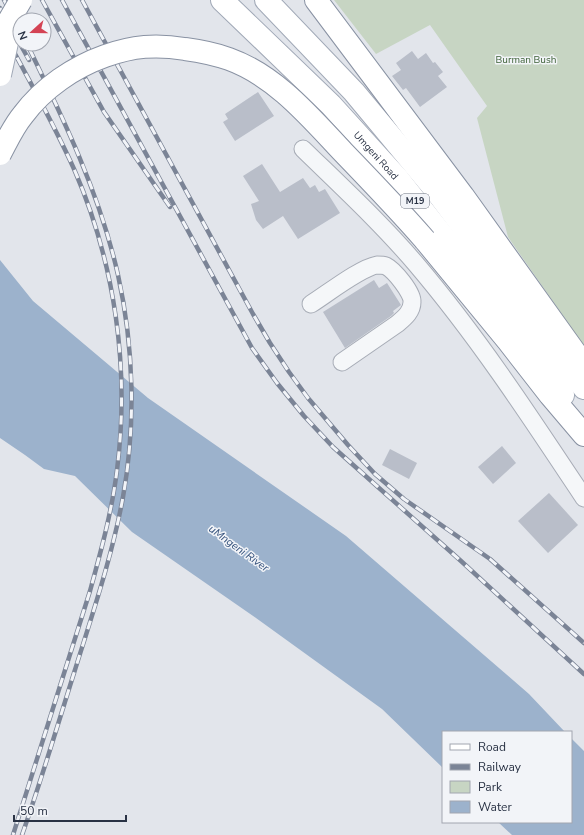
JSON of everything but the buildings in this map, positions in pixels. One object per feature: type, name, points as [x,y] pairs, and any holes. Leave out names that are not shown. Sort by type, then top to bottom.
[{"type":"main road","points":[[0,75],[12,22],[14,0]]},
{"type":"main road","points":[[0,36],[21,0]]},
{"type":"main road","name":"Umgeni Road","points":[[222,0],[331,105],[399,180],[496,303],[584,423]]},
{"type":"main road","name":"M19","points":[[266,0],[354,92],[428,181],[584,388]]},
{"type":"main road","points":[[316,0],[463,196],[584,365]]},
{"type":"main road","points":[[0,154],[13,129],[33,103],[45,91],[83,65],[111,54],[148,46],[164,46],[205,52],[231,59],[269,81],[286,94],[393,203],[584,435]]},
{"type":"lane","points":[[303,149],[363,207],[415,263],[476,339],[584,498]]},
{"type":"lane","points":[[398,278],[415,263]]},
{"type":"lane","points":[[311,304],[367,268],[382,265],[387,266],[411,296],[412,304],[409,312],[398,324],[342,362]]},
{"type":"green space","name":"Burman Bush","points":[[334,0],[584,0],[584,346],[508,237],[477,118],[487,106],[430,25],[376,54]]},
{"type":"water","name":"uMngeni River","points":[[0,260],[33,301],[148,398],[346,536],[529,694],[564,731],[442,731],[442,767],[382,709],[256,618],[132,532],[75,476],[44,469],[0,438]]},
{"type":"water","points":[[572,739],[584,751],[584,835],[512,835],[499,823],[572,823]]},
{"type":"railway","points":[[4,0],[12,15]]},
{"type":"railway","points":[[42,0],[104,112],[170,207]]},
{"type":"railway","points":[[62,0],[252,348],[277,383],[304,416],[333,447],[461,561],[584,674]]},
{"type":"railway","points":[[82,0],[253,314],[270,343],[308,398],[375,474],[404,499],[490,559],[584,643]]},
{"type":"railway","points":[[0,8],[29,60]]},
{"type":"railway","points":[[0,26],[57,133],[74,169],[100,241],[116,316],[122,393],[121,432],[117,470],[102,546],[90,591],[13,835]]},
{"type":"railway","points":[[22,835],[95,608],[113,542],[123,497],[127,470],[131,414],[130,358],[127,330],[118,275],[110,245],[91,186],[67,128],[31,52]]}]
